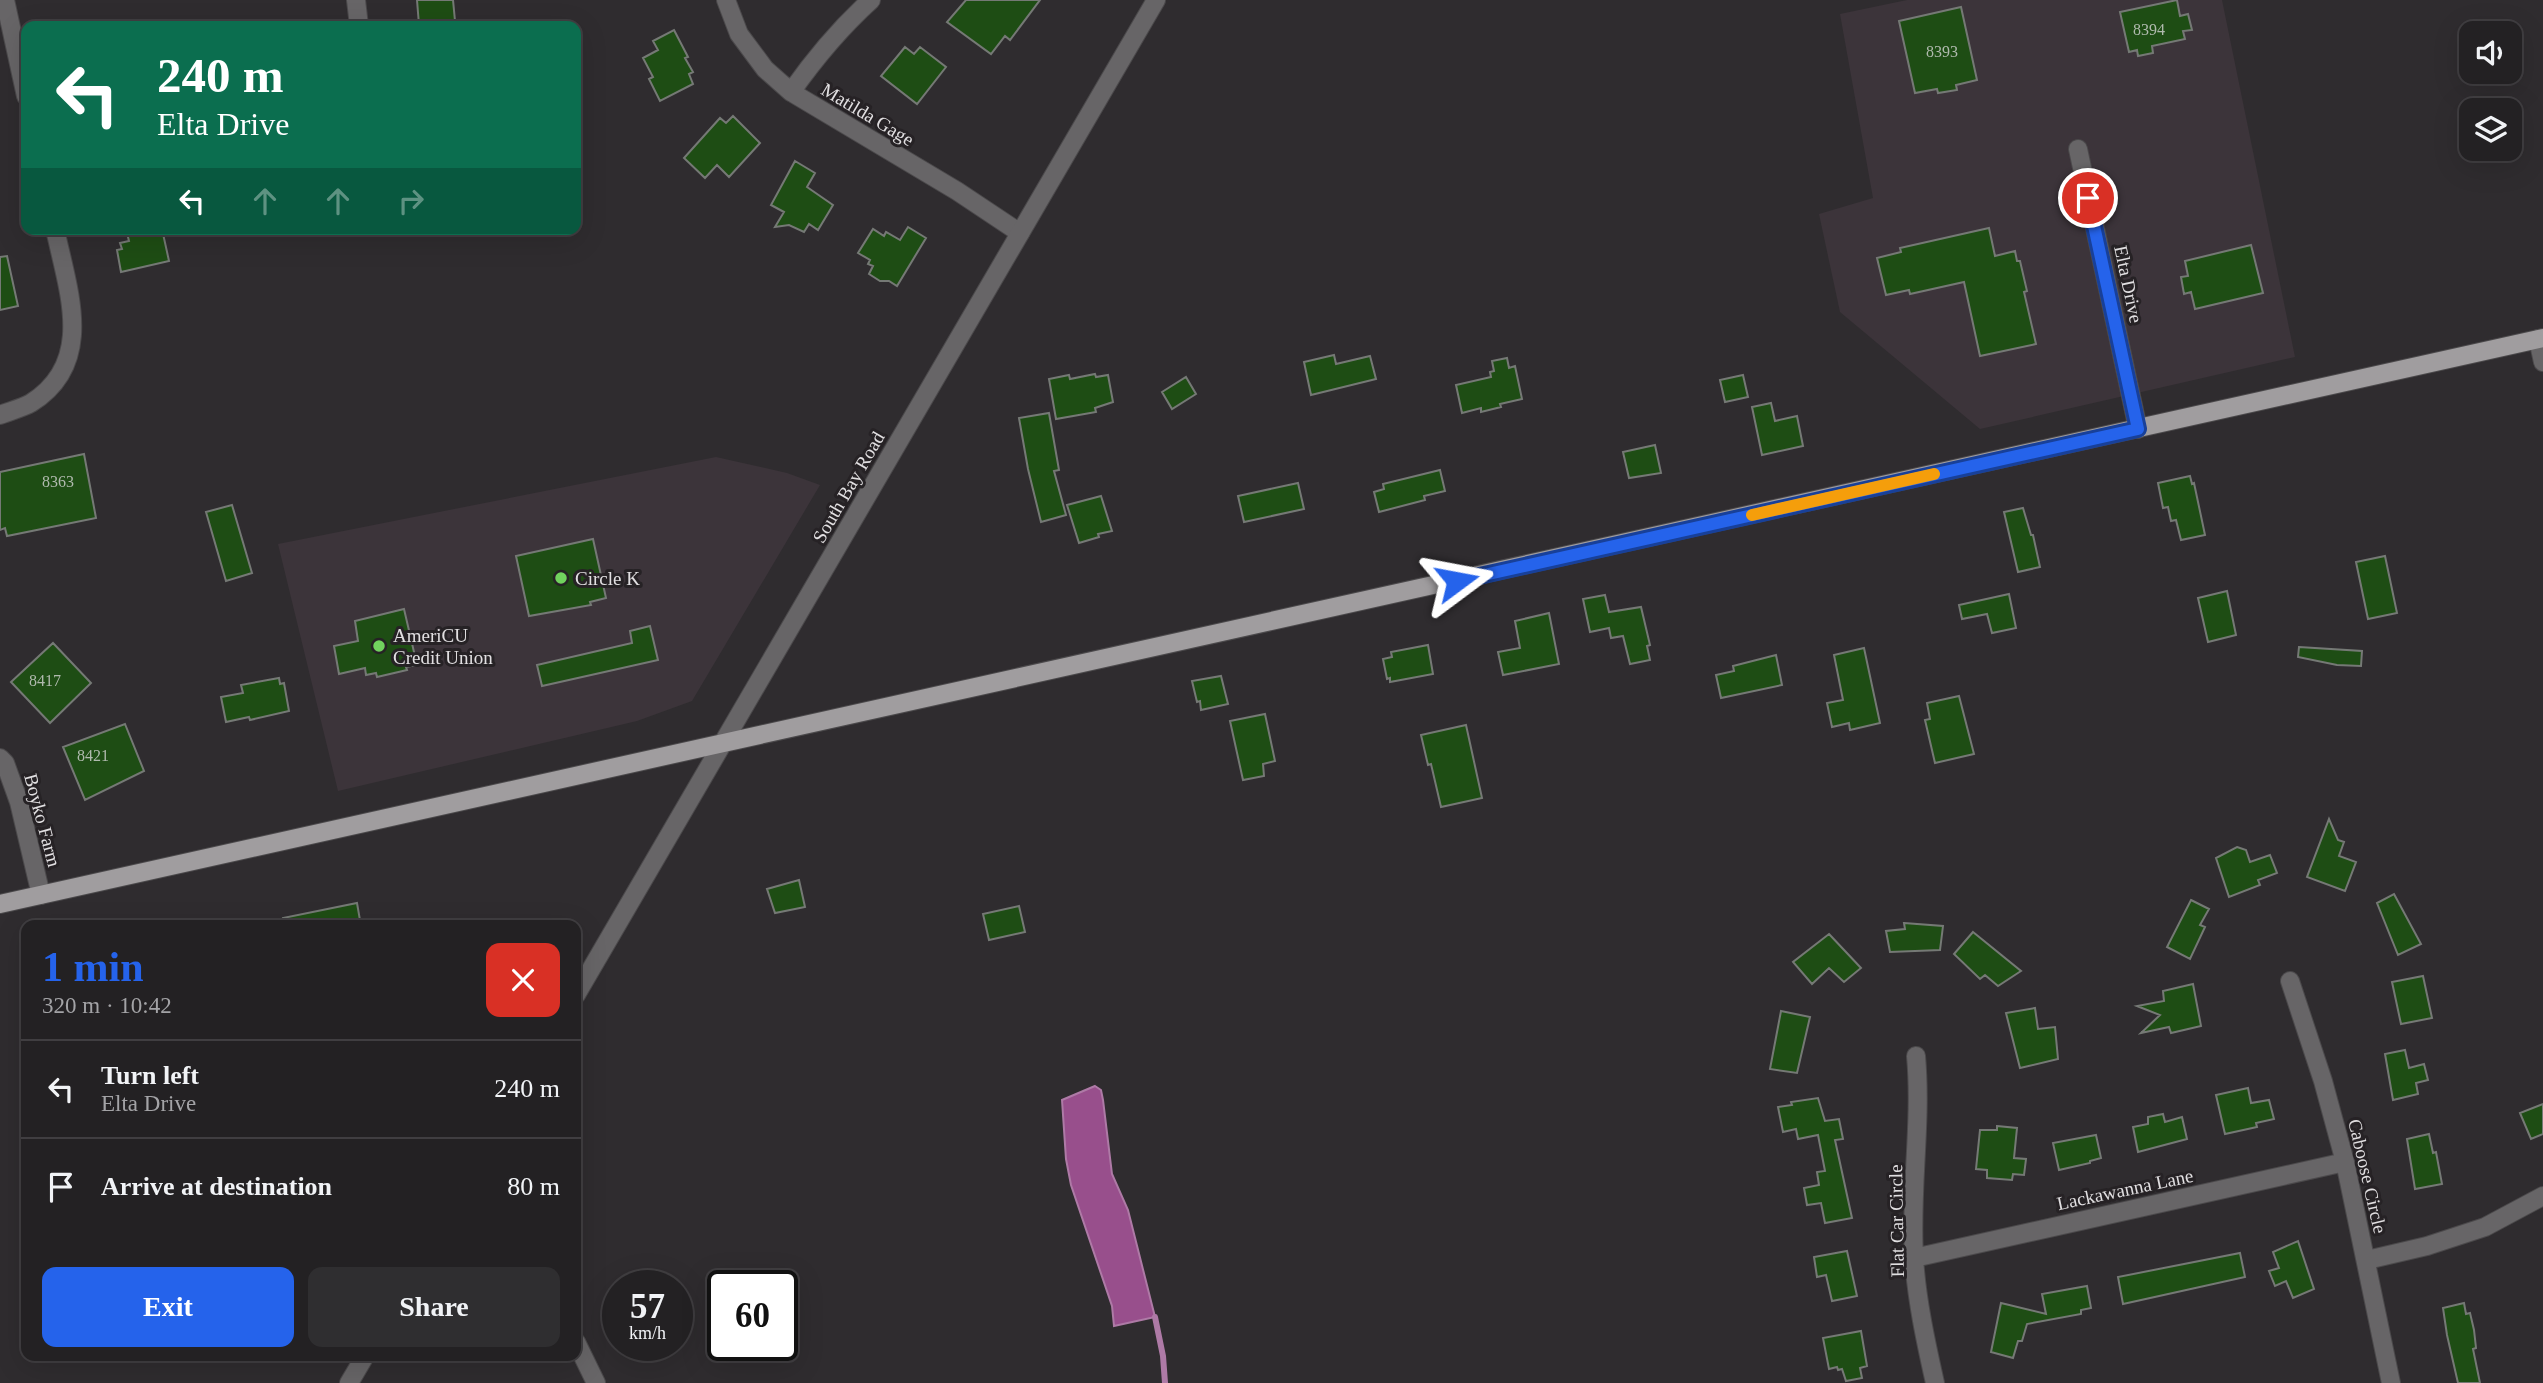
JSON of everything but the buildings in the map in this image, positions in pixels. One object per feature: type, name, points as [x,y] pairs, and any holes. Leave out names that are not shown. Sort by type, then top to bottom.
[{"type":"main road","points":[[0,904],[2540,339]]},
{"type":"street","points":[[5,0],[21,73]]},
{"type":"street","points":[[356,0],[358,21]]},
{"type":"street","name":"Matilda Gage","points":[[726,0],[739,34],[765,69],[791,92],[957,191],[1020,233]]},
{"type":"street","points":[[791,92],[816,57],[871,0]]},
{"type":"street","name":"South Bay Road","points":[[581,986],[1156,0]]},
{"type":"street","name":"Elta Drive","points":[[2078,149],[2138,429]]},
{"type":"street","points":[[0,415],[30,403],[61,377],[68,361],[72,340],[71,302],[56,235]]},
{"type":"street","points":[[2540,339],[2543,362]]},
{"type":"street","name":"Boyko Farm","points":[[0,758],[5,762],[19,802],[41,895]]},
{"type":"street","name":"Caboose Circle","points":[[2290,981],[2323,1081],[2345,1162],[2391,1383]]},
{"type":"street","name":"Flat Car Circle","points":[[1916,1056],[1919,1094],[1913,1186],[1913,1258],[1935,1383]]},
{"type":"street","name":"Lackawanna Lane","points":[[1913,1258],[2345,1162]]},
{"type":"street","points":[[2367,1260],[2427,1246],[2485,1227],[2543,1196]]},
{"type":"street","points":[[581,1352],[596,1383]]},
{"type":"street","points":[[349,1383],[362,1361]]},
{"type":"shaded area","points":[[1907,0],[2222,0],[2295,357],[1980,429],[1840,312],[1819,214],[1873,198],[1840,14]]},
{"type":"shaded area","points":[[716,457],[787,473],[820,485],[692,701],[637,721],[338,791],[278,544]]},
{"type":"shaded area","points":[[1095,1086],[1101,1090],[1103,1100],[1112,1174],[1128,1210],[1155,1317],[1114,1326],[1112,1306],[1071,1185],[1066,1159],[1062,1100]]},
{"type":"waterway","points":[[1155,1317],[1165,1383]]},
{"type":"slow traffic","points":[[1752,515],[1934,474]]},
{"type":"place","name":"Circle K","points":[[561,578]]},
{"type":"place","name":"AmeriCU Credit Union","points":[[379,646]]},
{"type":"route","points":[[1457,581],[2138,429],[2088,198]]}]
